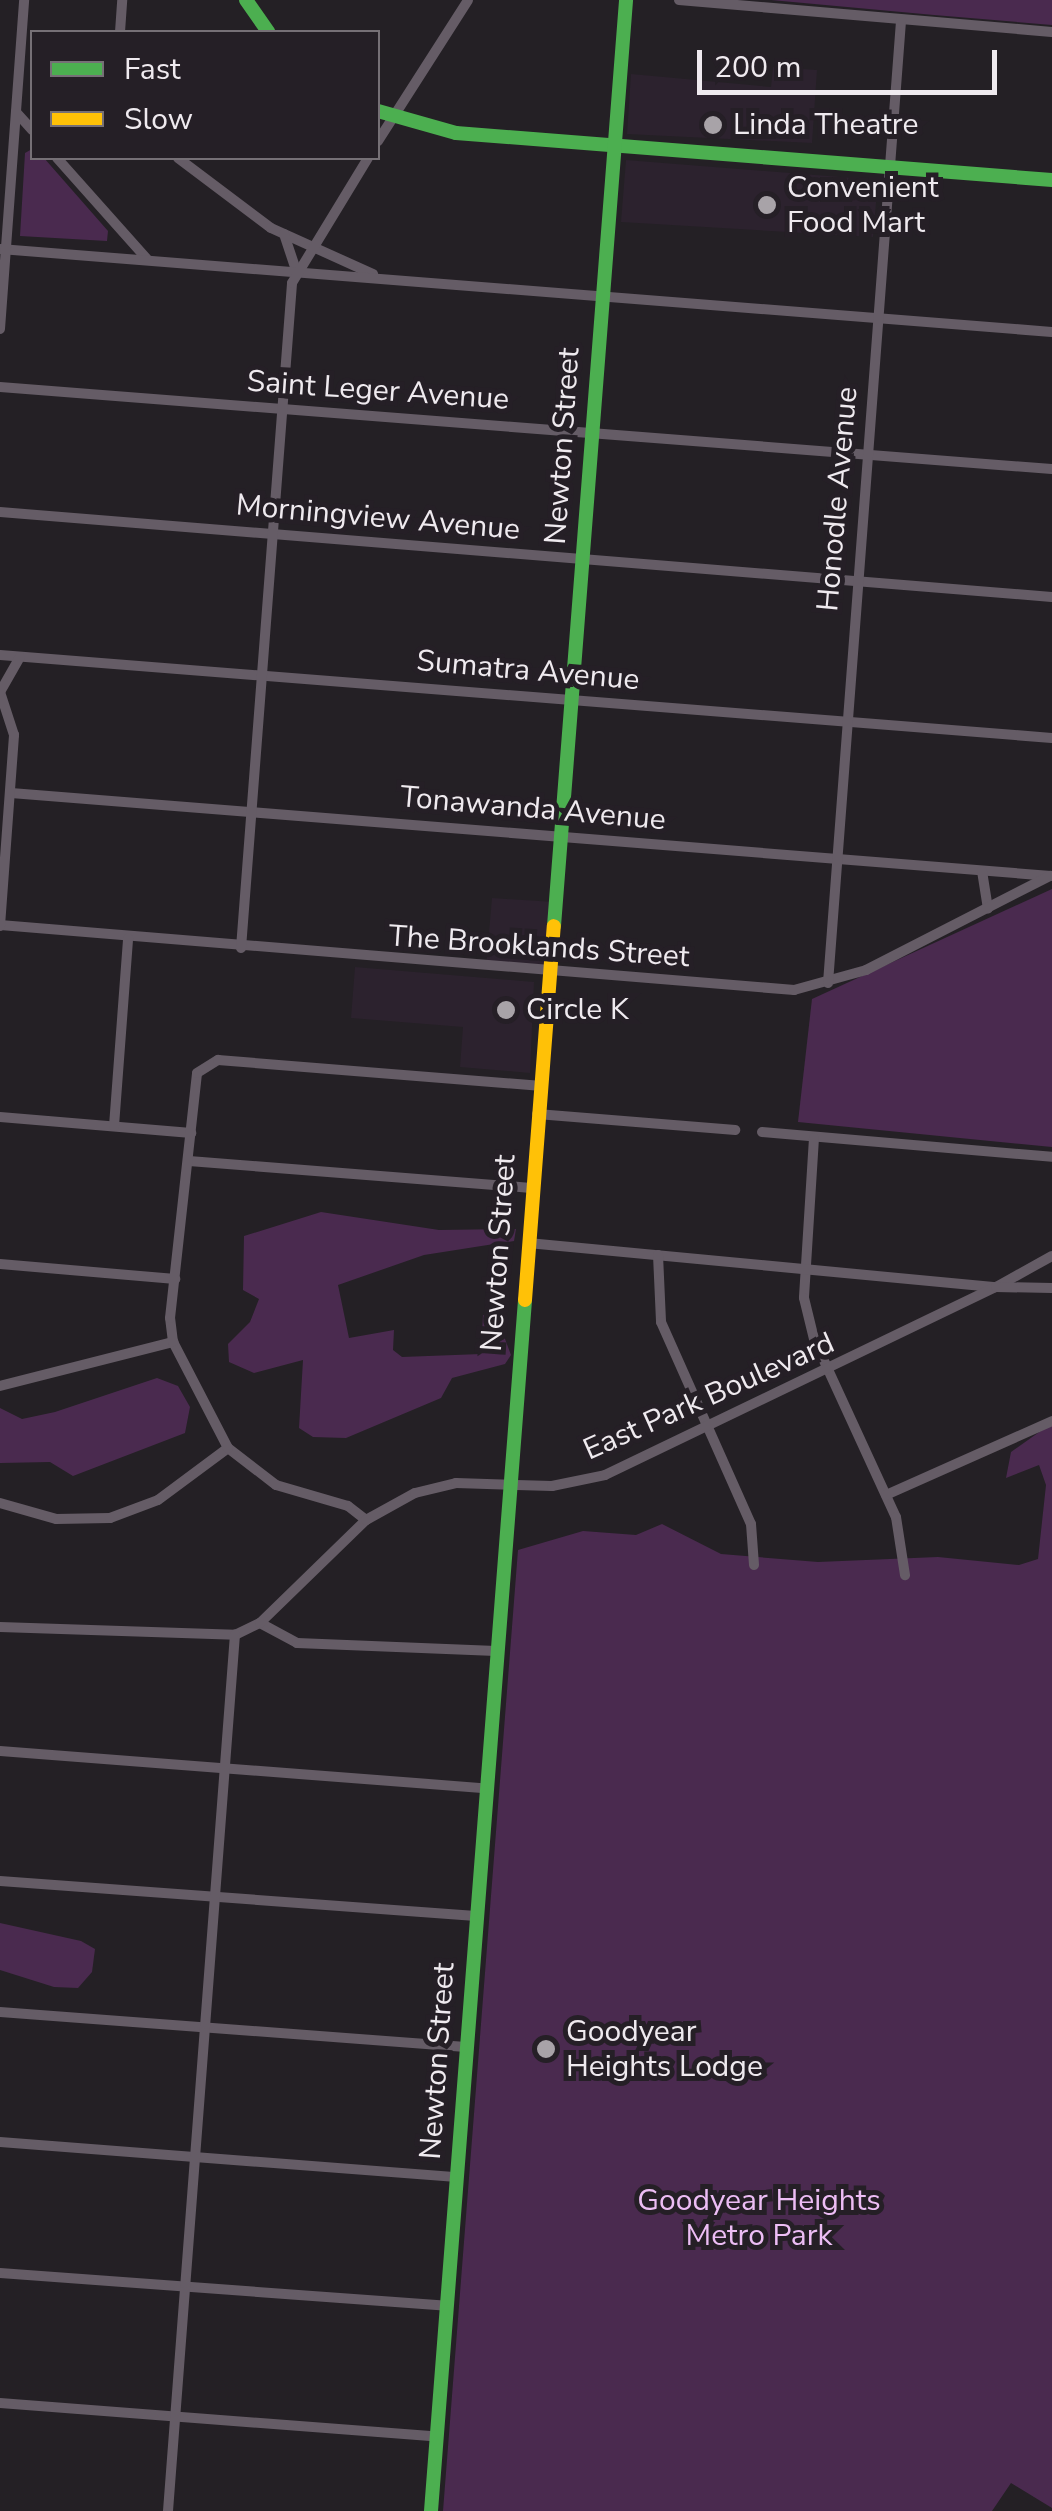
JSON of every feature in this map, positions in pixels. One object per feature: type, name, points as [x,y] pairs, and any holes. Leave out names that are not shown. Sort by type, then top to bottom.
[{"type":"street","points":[[0,329],[24,0]]},
{"type":"street","points":[[120,30],[122,0]]},
{"type":"street","points":[[246,0],[267,30]]},
{"type":"street","points":[[455,0],[458,16]]},
{"type":"street","points":[[468,0],[385,114],[456,133],[1052,180]]},
{"type":"street","name":"Newton Street","points":[[431,2511],[626,0]]},
{"type":"street","points":[[679,0],[1052,32]]},
{"type":"street","name":"Honodle Avenue","points":[[828,983],[834,859],[901,20]]},
{"type":"street","points":[[16,112],[30,128]]},
{"type":"street","points":[[59,160],[147,259]]},
{"type":"street","points":[[180,160],[234,205],[284,234],[382,278]]},
{"type":"street","points":[[296,272],[367,160]]},
{"type":"street","points":[[241,948],[296,272],[284,234]]},
{"type":"street","points":[[3,249],[1052,332]]},
{"type":"street","name":"Saint Leger Avenue","points":[[0,387],[1052,469]]},
{"type":"street","name":"Morningview Avenue","points":[[0,512],[1052,597]]},
{"type":"street","name":"Sumatra Avenue","points":[[0,655],[1052,738]]},
{"type":"street","points":[[0,926],[13,728],[0,692],[20,657]]},
{"type":"street","name":"Tonawanda Avenue","points":[[10,793],[1051,876]]},
{"type":"street","points":[[982,871],[988,909]]},
{"type":"street","name":"The Brooklands Street","points":[[0,926],[779,990],[828,983],[1051,876]]},
{"type":"street","points":[[114,1126],[128,938]]},
{"type":"street","points":[[366,1520],[348,1506],[276,1485],[228,1448],[173,1342],[175,1279],[199,1070],[218,1060],[540,1086]]},
{"type":"street","points":[[538,1114],[735,1130]]},
{"type":"street","points":[[0,1117],[192,1133]]},
{"type":"street","points":[[762,1132],[1052,1157]]},
{"type":"street","points":[[814,1138],[803,1267],[811,1332],[886,1495],[905,1546],[905,1575]]},
{"type":"street","points":[[189,1162],[531,1188]]},
{"type":"street","points":[[528,1244],[996,1287]]},
{"type":"street","points":[[658,1255],[656,1308],[751,1524],[754,1565]]},
{"type":"street","name":"East Park Boulevard","points":[[0,1628],[235,1635],[260,1623],[366,1520],[439,1486],[588,1481],[827,1371],[1052,1256]]},
{"type":"street","points":[[0,1264],[175,1279]]},
{"type":"street","name":"East Park Boulevard","points":[[996,1287],[1052,1288]]},
{"type":"street","points":[[0,1386],[173,1342]]},
{"type":"street","points":[[886,1495],[1052,1421]]},
{"type":"street","points":[[0,1504],[56,1518],[110,1518],[158,1500],[228,1448]]},
{"type":"street","points":[[260,1623],[296,1643],[496,1651]]},
{"type":"street","points":[[168,2511],[235,1635]]},
{"type":"street","points":[[0,1751],[486,1788]]},
{"type":"street","points":[[0,1882],[476,1916]]},
{"type":"street","points":[[0,2012],[466,2047]]},
{"type":"street","points":[[0,2142],[457,2177]]},
{"type":"street","points":[[0,2273],[447,2306]]},
{"type":"street","points":[[0,2403],[437,2437]]},
{"type":"shaded area","points":[[773,67],[817,70],[812,143],[627,134],[631,74],[771,87]]},
{"type":"shaded area","points":[[626,160],[878,180],[873,237],[621,222]]},
{"type":"shaded area","points":[[492,898],[554,902],[549,972],[486,967]]},
{"type":"shaded area","points":[[355,967],[534,982],[530,1073],[460,1067],[463,1027],[351,1018]]},
{"type":"green space","points":[[771,0],[1052,0],[1052,25],[934,15]]},
{"type":"green space","points":[[30,150],[30,160],[46,160],[108,231],[107,241],[20,236],[25,153]]},
{"type":"green space","points":[[1052,889],[1052,1147],[798,1122],[812,999]]},
{"type":"green space","points":[[321,1212],[439,1230],[516,1229],[514,1241],[424,1255],[338,1285],[349,1338],[394,1330],[393,1350],[402,1357],[481,1354],[483,1315],[496,1315],[511,1355],[505,1364],[452,1378],[441,1398],[346,1438],[313,1437],[299,1428],[303,1360],[254,1373],[229,1362],[228,1344],[250,1322],[259,1299],[243,1290],[244,1236]]},
{"type":"green space","points":[[157,1378],[178,1386],[190,1407],[185,1433],[73,1476],[50,1462],[0,1463],[0,1408],[22,1419]]},
{"type":"green space","name":"Goodyear Heights Metro Park","points":[[1052,1423],[1052,2508],[1011,2483],[992,2511],[443,2511],[518,1550],[583,1531],[636,1535],[662,1524],[721,1554],[818,1562],[938,1557],[1019,1565],[1038,1559],[1046,1485],[1039,1465],[1006,1478],[1011,1452]]},
{"type":"green space","points":[[0,1923],[81,1941],[95,1949],[92,1972],[78,1988],[54,1987],[0,1970]]},
{"type":"traffic: fast","points":[[246,0],[267,30]]},
{"type":"traffic: fast","points":[[554,926],[626,0]]},
{"type":"traffic: fast","points":[[380,112],[456,133],[1052,180]]},
{"type":"traffic: fast","points":[[431,2511],[525,1300]]},
{"type":"traffic: slow","points":[[525,1300],[554,926]]},
{"type":"place","name":"Linda Theatre","points":[[713,125]]},
{"type":"place","name":"Convenient Food Mart","points":[[767,205]]},
{"type":"place","name":"Circle K","points":[[506,1010]]},
{"type":"place","name":"Goodyear Heights Lodge","points":[[546,2049]]}]
